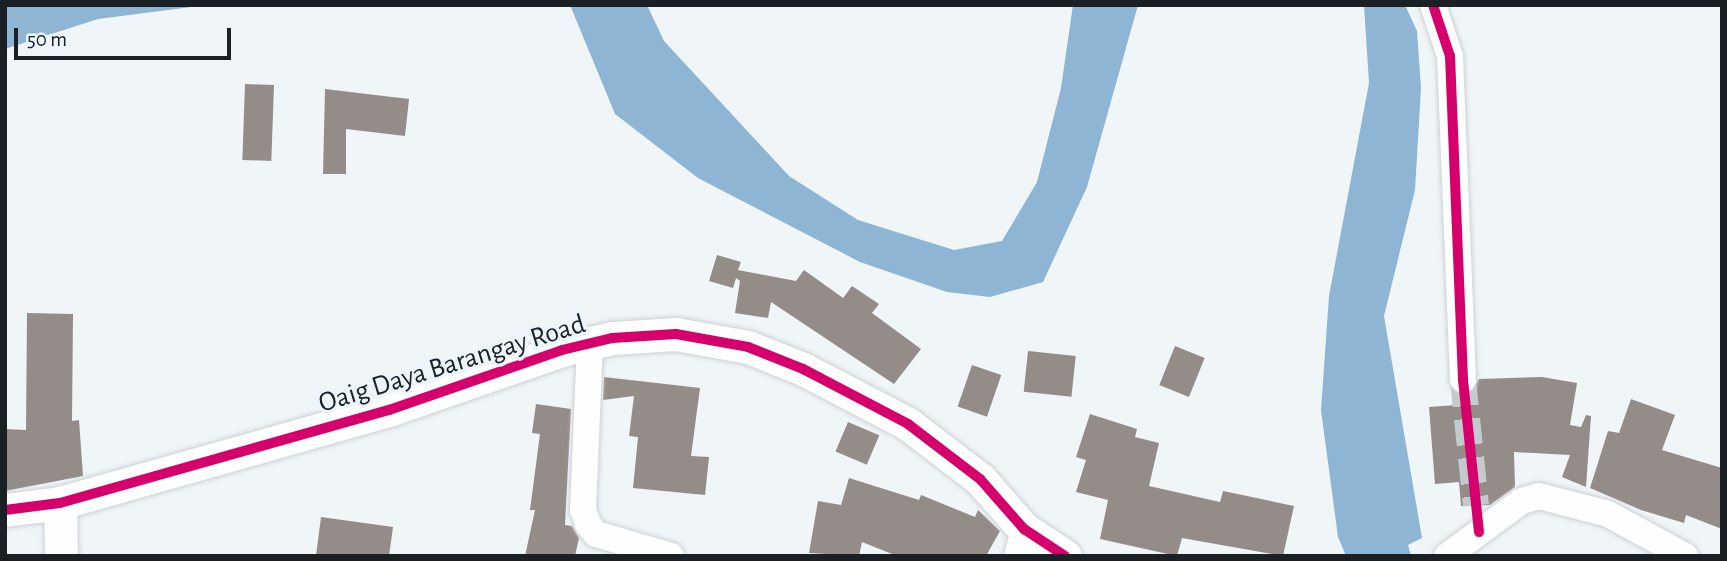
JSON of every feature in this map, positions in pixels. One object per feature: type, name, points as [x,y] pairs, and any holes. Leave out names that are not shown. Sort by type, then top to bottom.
[{"type":"street","points":[[1433,5],[1450,56],[1463,380]]},
{"type":"street","name":"Oaig Daya Barangay Road","points":[[5,510],[61,503],[389,410],[590,343],[676,334],[748,347],[803,369],[908,424],[980,479],[1021,542],[1065,556]]},
{"type":"street","points":[[590,343],[583,510],[588,524],[596,534],[671,556]]},
{"type":"street","points":[[1447,556],[1522,501],[1539,496],[1560,498],[1608,514],[1685,556]]},
{"type":"street","points":[[61,503],[61,556]]},
{"type":"street","points":[[1476,505],[1479,532]]},
{"type":"water","points":[[5,5],[207,5],[98,19],[5,49]]},
{"type":"water","points":[[570,5],[647,5],[664,41],[789,176],[858,220],[954,250],[1002,241],[1037,182],[1061,88],[1073,5],[1138,5],[1087,187],[1043,282],[990,297],[947,292],[860,262],[698,178],[615,114]]},
{"type":"water","points":[[1364,5],[1405,5],[1417,31],[1421,88],[1415,190],[1384,316],[1422,538],[1408,545],[1411,556],[1346,556],[1338,537],[1321,410],[1329,296],[1369,83]]},
{"type":"building","points":[[245,84],[274,85],[271,161],[242,160]]},
{"type":"building","points":[[325,89],[409,99],[405,136],[346,129],[346,174],[323,174]]},
{"type":"building","points":[[717,255],[741,262],[738,270],[796,281],[804,270],[843,298],[852,286],[879,304],[872,313],[921,349],[894,384],[771,302],[768,318],[735,313],[740,281],[736,278],[733,288],[709,281]]},
{"type":"building","points":[[27,313],[73,314],[72,421],[79,420],[83,476],[5,491],[5,429],[26,430]]},
{"type":"building","points":[[1175,346],[1205,358],[1189,397],[1159,385]]},
{"type":"building","points":[[1028,351],[1076,356],[1071,397],[1024,392]]},
{"type":"building","points":[[972,365],[1001,375],[987,417],[958,407]]},
{"type":"building","points":[[604,377],[700,388],[691,456],[709,457],[705,495],[633,488],[638,437],[629,436],[634,396],[603,400]]},
{"type":"building","points":[[1542,377],[1577,383],[1570,425],[1581,427],[1586,415],[1591,416],[1586,487],[1562,477],[1570,455],[1514,452],[1515,487],[1490,505],[1461,506],[1459,482],[1435,484],[1429,407],[1456,405],[1455,393],[1471,394],[1479,379]]},
{"type":"building","points":[[1631,399],[1675,415],[1662,450],[1722,468],[1722,529],[1686,515],[1684,523],[1641,510],[1590,488],[1608,431],[1619,433]]},
{"type":"building","points":[[536,404],[571,409],[565,525],[572,526],[579,538],[575,556],[525,556],[535,510],[530,510],[540,434],[532,433]]},
{"type":"building","points":[[1090,414],[1137,429],[1135,437],[1159,443],[1149,486],[1220,502],[1223,491],[1294,506],[1283,556],[1182,538],[1177,556],[1100,539],[1108,500],[1076,492],[1086,460],[1076,457]]},
{"type":"building","points":[[848,422],[879,435],[867,465],[835,451]]},
{"type":"building","points":[[849,478],[919,500],[921,495],[975,517],[978,510],[1000,531],[986,556],[897,556],[862,542],[859,556],[809,553],[818,501],[841,505]]},
{"type":"building","points":[[321,517],[393,527],[389,556],[316,556]]},
{"type":"tunnel","points":[[1463,380],[1476,505]]},
{"type":"cycle path","points":[[1433,5],[1450,56],[1463,380],[1479,532]]},
{"type":"cycle path","points":[[5,510],[60,503],[389,410],[562,350],[612,338],[676,334],[748,347],[803,369],[908,424],[980,479],[1024,529],[1065,556]]}]
